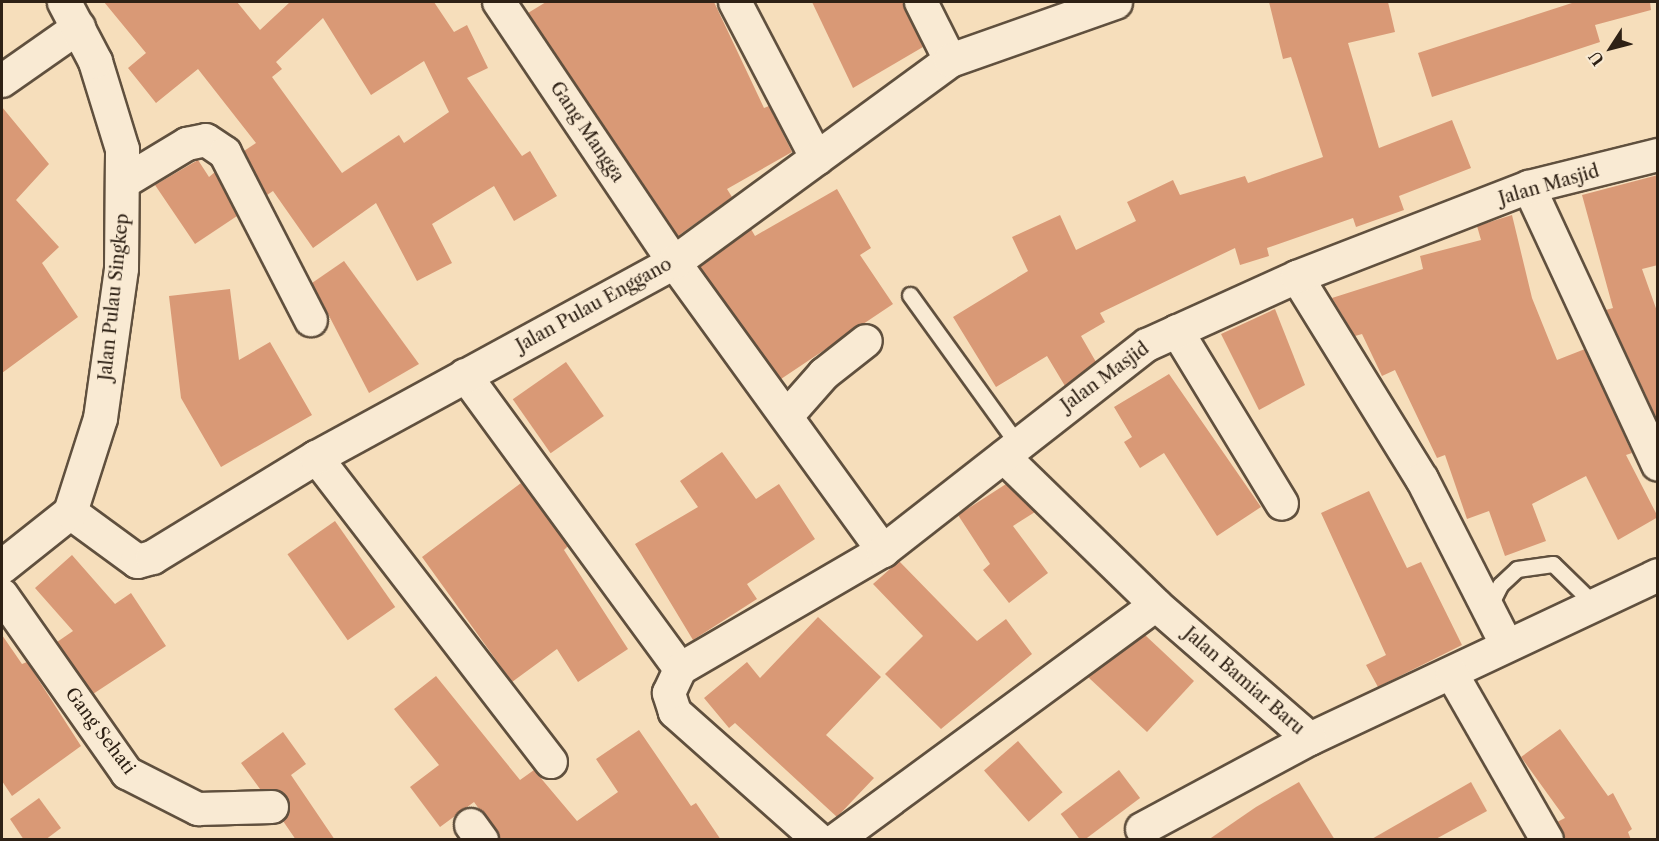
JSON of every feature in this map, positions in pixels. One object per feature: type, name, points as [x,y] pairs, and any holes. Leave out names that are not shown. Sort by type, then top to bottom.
[{"type":"street","name":"Gang Mangga","points":[[499,2],[674,261],[883,551]]},
{"type":"street","points":[[735,2],[817,159]]},
{"type":"street","points":[[921,2],[950,60]]},
{"type":"street","name":"Jalan Pulau Enggano","points":[[70,512],[137,561],[152,558],[316,457],[674,261],[950,60],[1115,2]]},
{"type":"street","points":[[2,81],[72,14]]},
{"type":"street","name":"Jalan Pulau Singkep","points":[[70,512],[100,418],[121,268],[124,182],[111,110],[72,14]]},
{"type":"street","points":[[124,182],[187,144],[206,140],[225,153],[311,320]]},
{"type":"street","name":"Jalan Masjid","points":[[680,669],[883,551],[1012,452],[1129,357],[1177,331],[1297,277],[1529,187],[1658,155]]},
{"type":"street","points":[[1529,187],[1658,465]]},
{"type":"street","points":[[1297,277],[1422,479],[1506,644]]},
{"type":"street","points":[[1177,331],[1282,504]]},
{"type":"street","points":[[787,416],[824,374],[866,341]]},
{"type":"street","points":[[465,375],[680,669],[669,693],[675,712],[819,840]]},
{"type":"street","name":"Jalan Bamiar Baru","points":[[1012,452],[1156,605],[1310,740],[1452,674],[1506,644],[1658,575]]},
{"type":"street","points":[[316,457],[551,762]]},
{"type":"street","points":[[2,566],[70,512]]},
{"type":"street","name":"Gang Sehati","points":[[2,595],[127,773],[198,809],[272,807]]},
{"type":"street","points":[[836,840],[1156,605]]},
{"type":"street","points":[[1452,674],[1547,840]]},
{"type":"street","points":[[1142,829],[1310,740]]},
{"type":"lane","points":[[910,296],[1012,452]]},
{"type":"lane","points":[[1488,609],[1500,585],[1517,569],[1553,564],[1594,604]]},
{"type":"building","points":[[104,2],[237,2],[260,30],[290,2],[434,2],[454,32],[467,25],[488,68],[467,78],[522,156],[530,151],[557,196],[514,221],[494,186],[432,224],[452,263],[417,281],[376,203],[313,248],[273,191],[267,195],[244,151],[256,143],[198,69],[156,103],[128,68],[146,53]],"holes":[[[323,18],[371,95],[424,61],[449,112],[404,143],[399,135],[342,173],[272,77],[282,69],[276,62]]]},
{"type":"building","points":[[546,2],[714,2],[764,108],[769,106],[792,152],[727,189],[732,197],[678,236],[528,13]]},
{"type":"building","points":[[812,2],[903,2],[923,47],[853,88]]},
{"type":"building","points":[[1269,2],[1388,2],[1395,32],[1348,43],[1379,148],[1452,120],[1471,168],[1399,196],[1404,210],[1356,227],[1353,218],[1267,248],[1269,256],[1240,265],[1235,248],[1100,313],[1105,322],[1081,336],[1096,362],[1065,386],[1047,356],[996,387],[953,317],[1028,271],[1012,237],[1060,215],[1076,250],[1136,221],[1127,202],[1173,180],[1180,195],[1245,176],[1248,183],[1323,157],[1291,57],[1283,59]]},
{"type":"building","points":[[1575,2],[1650,2],[1651,10],[1595,25],[1600,42],[1432,97],[1418,53]]},
{"type":"building","points":[[2,107],[49,164],[16,200],[59,247],[42,263],[78,317],[2,373]]},
{"type":"building","points":[[198,160],[209,177],[215,172],[237,216],[195,244],[155,185]]},
{"type":"building","points":[[1658,175],[1658,265],[1642,269],[1658,314],[1658,421],[1606,310],[1613,308],[1582,195]]},
{"type":"building","points":[[837,189],[871,248],[860,255],[893,304],[781,379],[700,267],[751,229],[755,236]]},
{"type":"building","points":[[1512,215],[1532,298],[1557,360],[1585,349],[1632,453],[1626,455],[1658,517],[1618,540],[1586,476],[1532,504],[1546,541],[1505,556],[1489,511],[1467,519],[1445,455],[1437,458],[1395,370],[1382,376],[1362,334],[1355,336],[1332,298],[1423,269],[1420,256],[1481,240],[1477,226]]},
{"type":"building","points":[[344,261],[419,364],[369,393],[312,283]]},
{"type":"building","points":[[230,289],[239,360],[270,342],[312,415],[221,467],[181,398],[169,296]]},
{"type":"building","points":[[1275,309],[1305,385],[1259,410],[1221,334]]},
{"type":"building","points":[[566,362],[604,416],[551,453],[513,399]]},
{"type":"building","points":[[1169,374],[1261,507],[1217,536],[1164,453],[1140,468],[1124,442],[1132,437],[1114,407]]},
{"type":"building","points":[[722,452],[756,499],[779,484],[815,539],[747,584],[757,599],[693,640],[635,544],[698,507],[680,481]]},
{"type":"building","points":[[521,483],[568,546],[564,550],[628,649],[578,682],[557,649],[512,682],[422,557]]},
{"type":"building","points":[[1006,484],[1035,512],[1013,526],[1048,573],[1009,603],[983,570],[990,564],[958,515]]},
{"type":"building","points":[[1369,491],[1407,568],[1421,562],[1462,645],[1378,687],[1366,665],[1386,655],[1321,513]]},
{"type":"building","points":[[335,521],[395,607],[348,640],[287,554]]},
{"type":"building","points":[[72,555],[115,604],[131,593],[166,646],[93,694],[57,642],[73,631],[35,588]]},
{"type":"building","points":[[899,561],[977,641],[1006,619],[1032,654],[941,729],[885,674],[923,636],[873,584]]},
{"type":"building","points":[[818,617],[881,677],[826,735],[874,778],[837,817],[735,723],[729,728],[704,698],[747,662],[760,678]]},
{"type":"building","points":[[2,635],[22,664],[27,662],[81,746],[12,796],[2,781]]},
{"type":"building","points":[[1145,635],[1194,681],[1147,732],[1088,677]]},
{"type":"building","points":[[436,676],[520,780],[534,770],[577,821],[618,792],[596,759],[639,730],[691,806],[696,803],[721,840],[502,840],[474,802],[440,827],[410,787],[439,765],[394,709]]},
{"type":"building","points":[[1560,729],[1608,796],[1613,793],[1632,829],[1628,832],[1631,840],[1565,840],[1557,822],[1565,818],[1521,757]]},
{"type":"building","points":[[283,732],[306,764],[291,775],[335,840],[296,840],[283,821],[290,807],[287,797],[260,789],[241,763]]},
{"type":"building","points":[[1018,741],[1063,792],[1029,822],[984,771]]},
{"type":"building","points":[[1119,770],[1140,798],[1084,840],[1080,840],[1061,814]]},
{"type":"building","points":[[1299,782],[1335,840],[1208,840],[1256,807]]},
{"type":"building","points":[[1471,782],[1487,811],[1434,840],[1370,840]]},
{"type":"building","points":[[39,798],[61,828],[45,840],[24,840],[10,819]]}]
